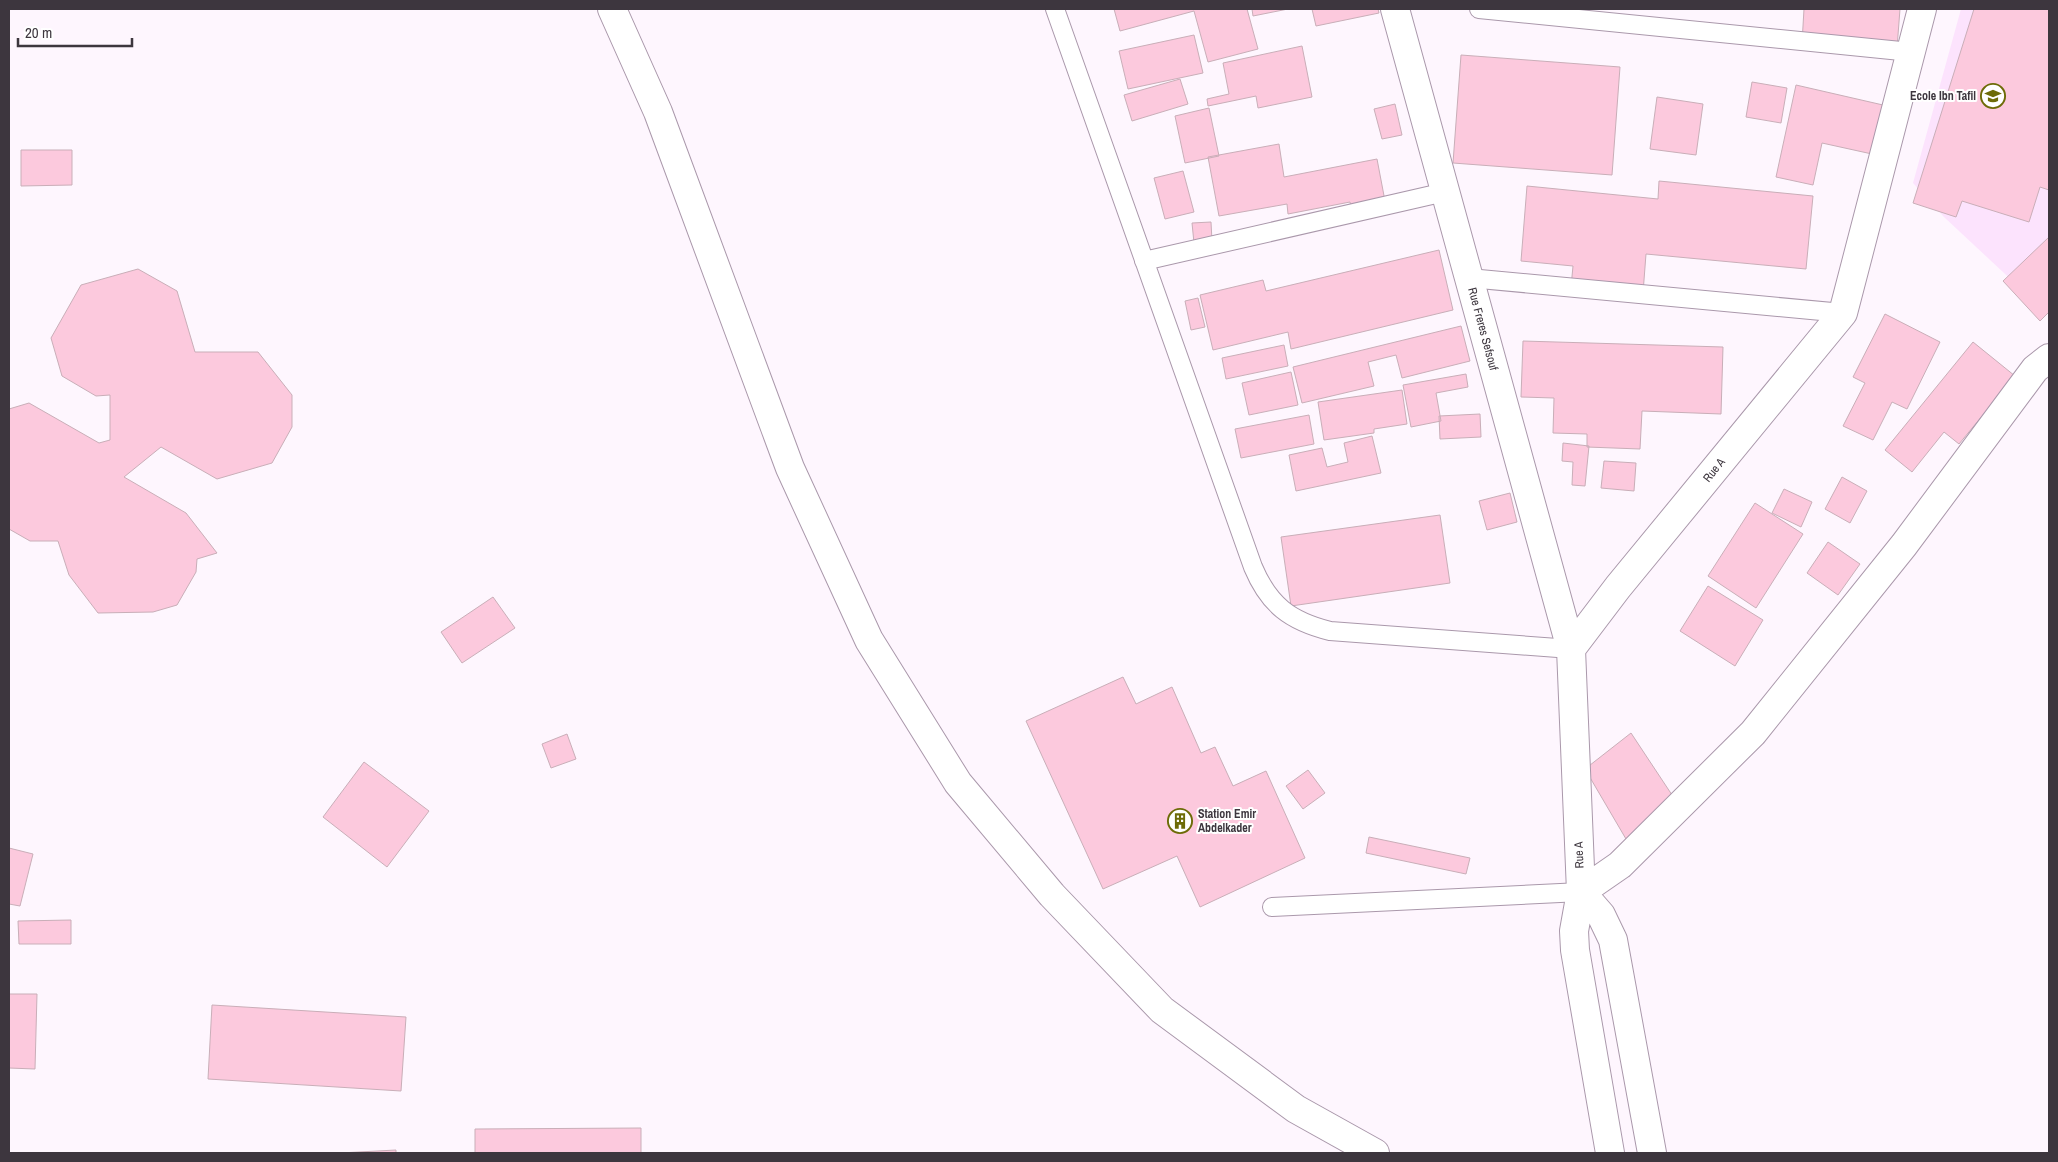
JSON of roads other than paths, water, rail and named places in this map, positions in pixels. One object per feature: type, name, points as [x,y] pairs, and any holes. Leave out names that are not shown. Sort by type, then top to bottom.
[{"type":"main road","points":[[612,9],[658,112],[790,468],[869,640],[958,783],[1052,895],[1162,1010],[1296,1109],[1375,1153]]},
{"type":"main road","name":"Rue Freres Sefsouf","points":[[1395,9],[1571,649]]},
{"type":"main road","name":"Rue A","points":[[1610,1153],[1575,950],[1574,931],[1581,892],[1571,649],[1618,587],[1843,313],[1922,9]]},
{"type":"main road","points":[[1652,1153],[1614,940],[1601,915],[1581,892],[1620,864],[1753,733],[1904,545],[2035,369],[2049,358]]},
{"type":"lane","points":[[1055,9],[1252,567],[1261,586],[1274,603],[1297,620],[1310,626],[1330,631],[1571,649]]},
{"type":"lane","points":[[1479,9],[1543,12],[1911,52]]},
{"type":"lane","points":[[1144,261],[1445,192]]},
{"type":"lane","points":[[1469,278],[1843,313]]},
{"type":"lane","points":[[1272,907],[1581,892]]},
{"type":"place","name":"Ecole Ibn Tafil","points":[[1993,96]]},
{"type":"place","name":"Station Emir Abdelkader","points":[[1180,821]]}]
